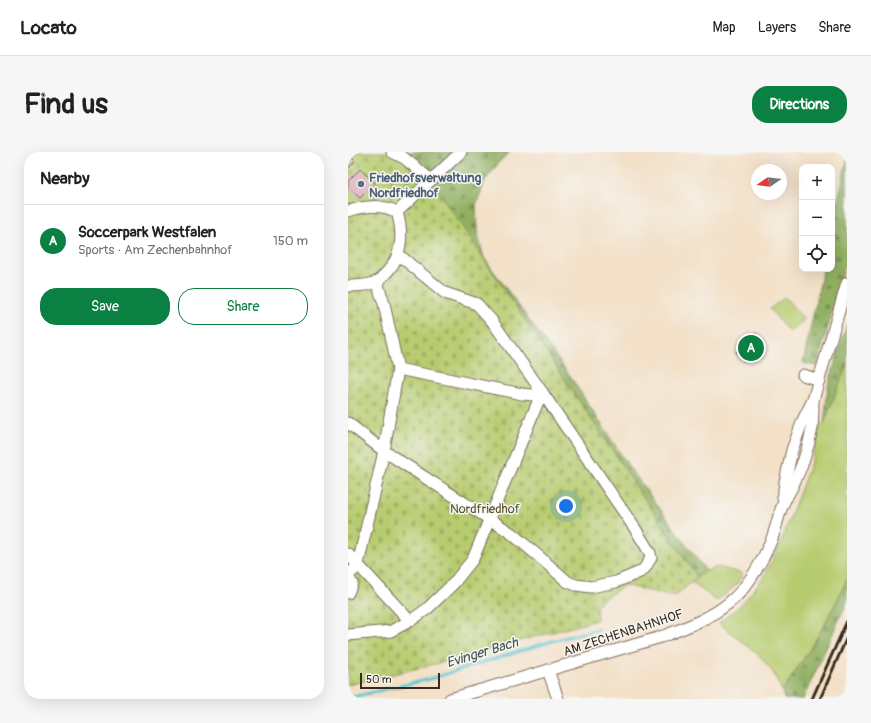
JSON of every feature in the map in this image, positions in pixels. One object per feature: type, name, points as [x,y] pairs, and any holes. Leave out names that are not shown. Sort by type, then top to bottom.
[{"type":"street","points":[[392,152],[404,158],[431,180]]},
{"type":"street","points":[[396,212],[461,152]]},
{"type":"street","points":[[348,211],[382,206],[396,212],[401,228],[399,255],[394,265],[377,282],[348,286]]},
{"type":"street","points":[[348,423],[384,451],[511,533],[568,582],[576,585],[591,586],[616,582],[640,572],[649,563],[651,558],[650,553],[636,530],[492,321],[477,304],[445,293],[399,255]]},
{"type":"street","points":[[348,574],[353,571],[358,564],[384,451],[398,369],[384,304],[377,282]]},
{"type":"street","name":"AM ZECHENBAHNHOF","points":[[450,699],[661,637],[686,628],[719,610],[734,599],[748,583],[759,566],[771,539],[783,504],[785,482],[792,450],[803,420],[813,400],[847,283]]},
{"type":"street","points":[[398,369],[522,394],[533,395],[542,392]]},
{"type":"street","points":[[803,375],[819,380]]},
{"type":"street","points":[[348,635],[391,631],[410,621],[427,609],[453,584],[472,560],[542,392]]},
{"type":"street","points":[[348,554],[410,621]]},
{"type":"street","points":[[348,577],[352,583],[348,593]]},
{"type":"street","points":[[548,670],[558,699]]},
{"type":"green space","name":"Nordfriedhof","points":[[348,152],[406,152],[431,180],[697,577],[679,593],[674,596],[668,596],[625,585],[603,599],[596,607],[597,620],[439,663],[348,685]]},
{"type":"green space","points":[[406,152],[510,152],[499,162],[485,181],[476,205],[477,231],[484,258],[570,376],[629,467],[706,571],[697,577],[431,180]]},
{"type":"green space","points":[[847,160],[847,258],[817,366],[803,363],[822,272],[835,272],[835,214]]},
{"type":"green space","points":[[785,297],[804,320],[789,332],[770,309]]},
{"type":"green space","points":[[847,324],[847,364],[824,423],[828,386]]},
{"type":"green space","points":[[847,364],[847,579],[818,636],[782,691],[773,672],[760,656],[719,623],[741,605],[764,577],[781,542],[811,462],[820,426],[824,423]]},
{"type":"green space","points":[[717,567],[742,573],[742,576],[736,585],[717,601],[691,582],[706,571]]},
{"type":"green space","points":[[847,579],[847,602],[803,699],[784,699],[782,691],[818,636]]},
{"type":"building","points":[[348,154],[355,161],[349,168],[348,167]]},
{"type":"building","name":"Friedhofsverwaltung Nordfriedhof","points":[[360,169],[375,183],[360,198],[349,188],[348,181]]},
{"type":"building","points":[[756,333],[764,342],[744,361],[736,352]]},
{"type":"waterway","name":"Evinger Bach","points":[[348,698],[430,679],[552,641],[598,629]]},
{"type":"railway","points":[[812,699],[847,621]]},
{"type":"railway","points":[[820,699],[847,637]]},
{"type":"place","name":"Friedhofsverwaltung Nordfriedhof","points":[[361,184]]},
{"type":"place","name":"Soccerpark Westfalen","points":[[751,348]]}]
